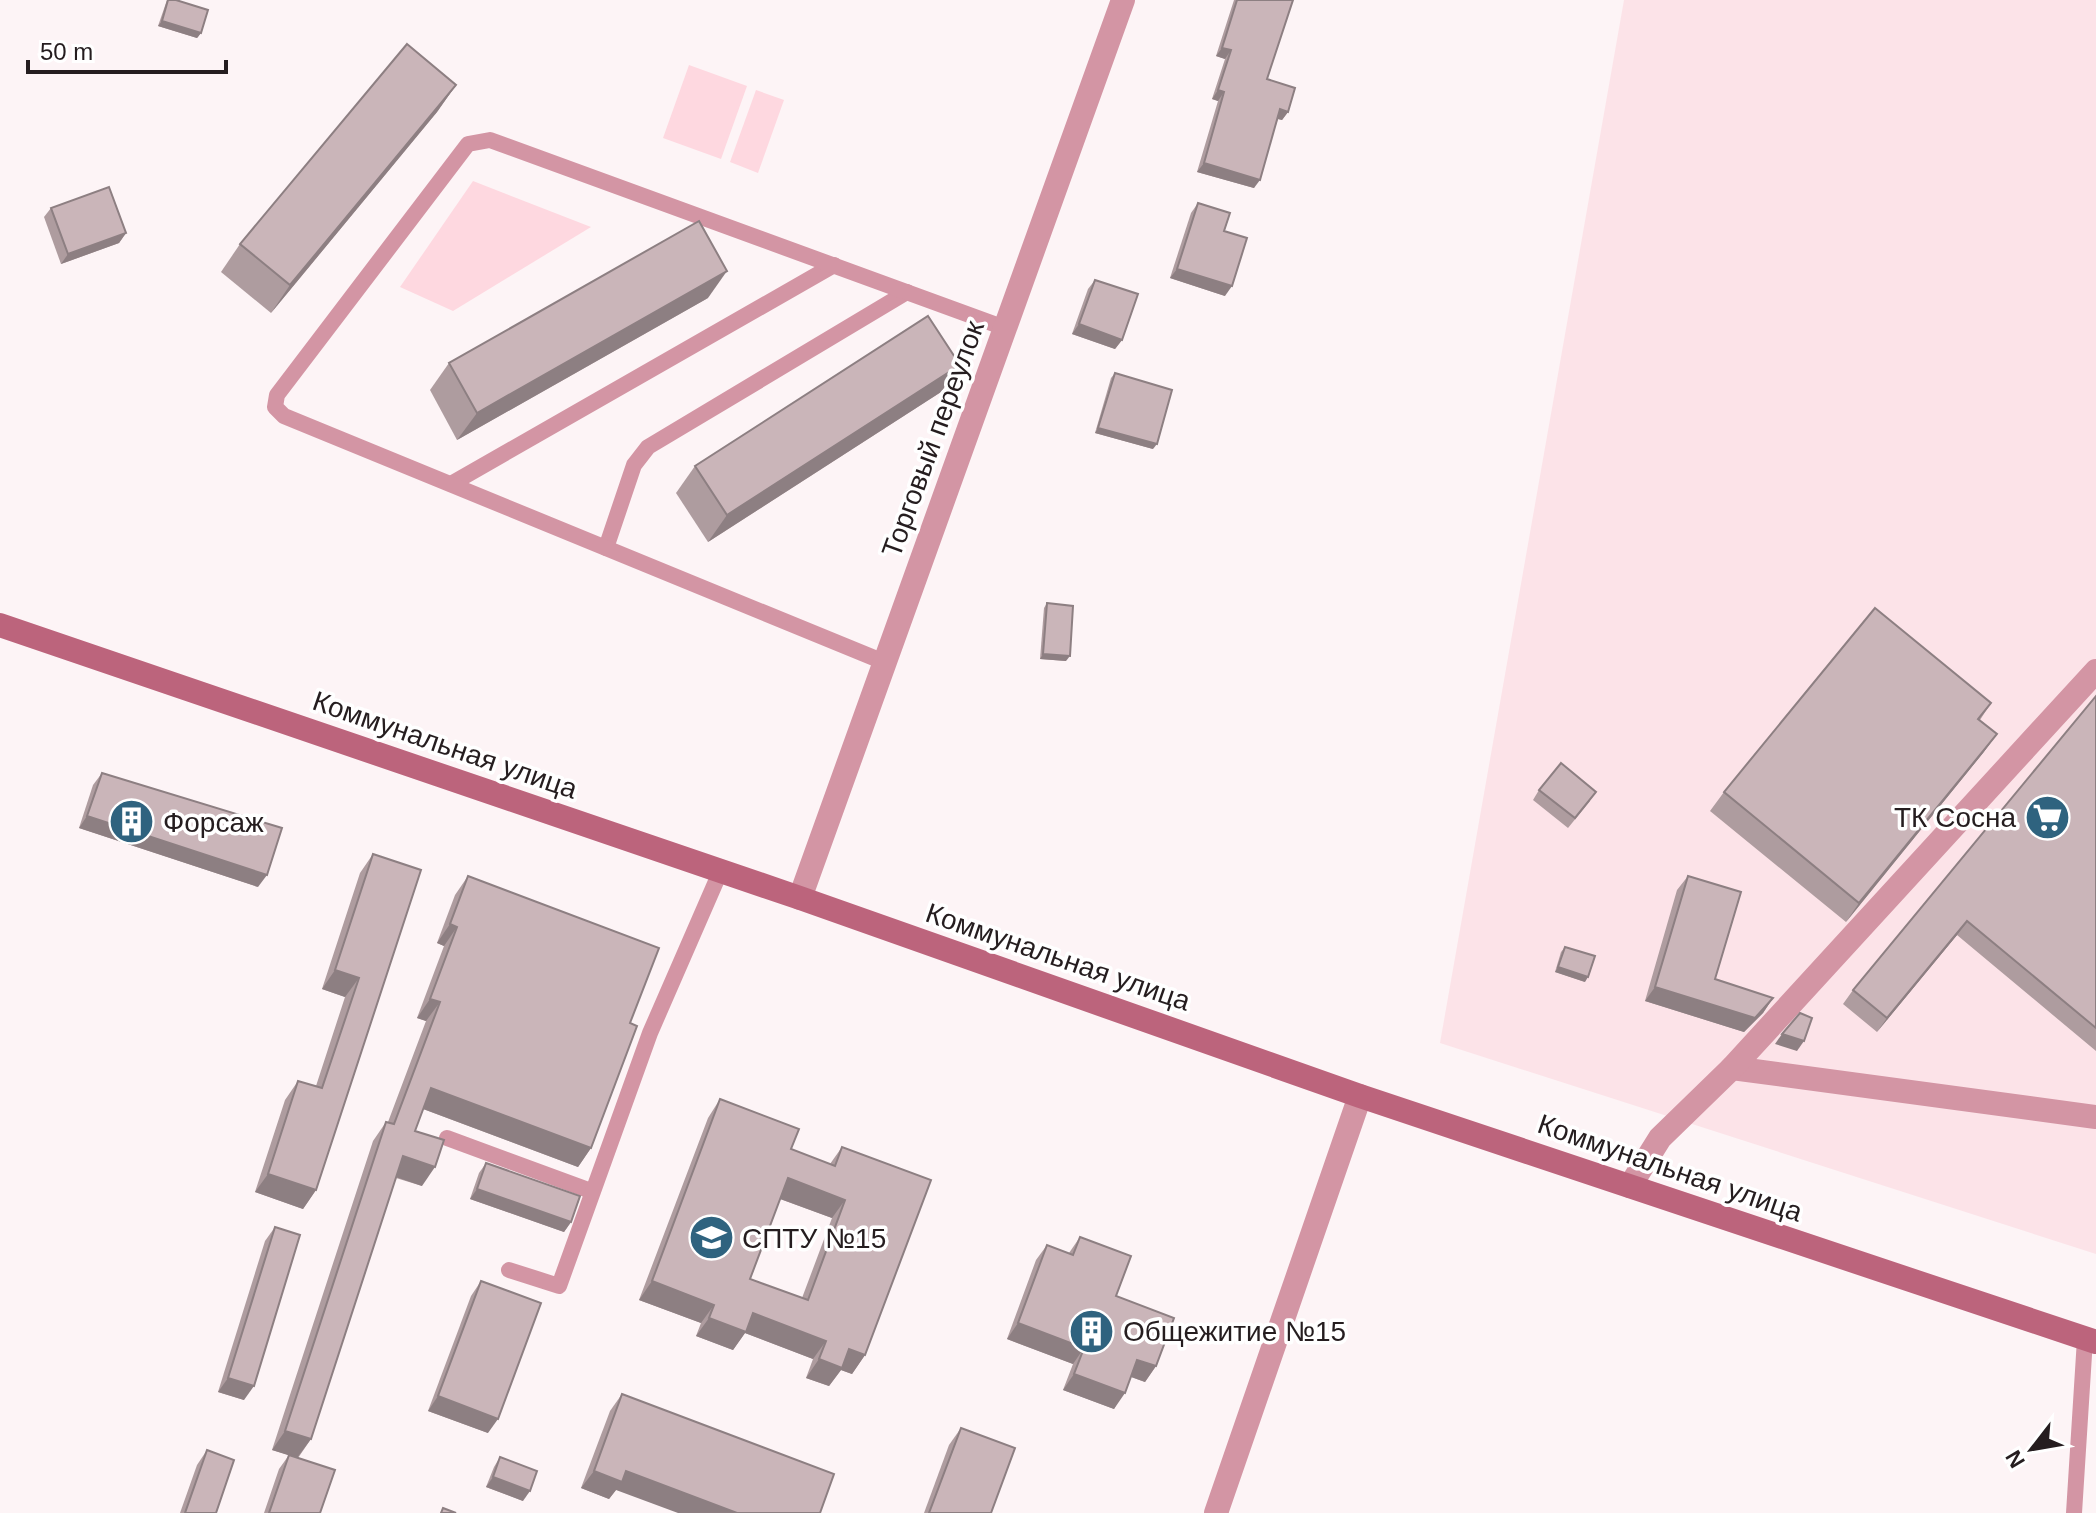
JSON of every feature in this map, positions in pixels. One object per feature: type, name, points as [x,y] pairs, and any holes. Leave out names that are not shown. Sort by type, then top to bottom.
[{"type":"main road","name":"Коммунальная улица","points":[[0,625],[721,870],[1360,1096],[2091,1340]]},
{"type":"street","name":"Торговый переулок","points":[[800,898],[1123,0]]},
{"type":"street","points":[[1630,1186],[1660,1138],[1732,1068],[2096,671]]},
{"type":"street","points":[[1732,1068],[2096,1117]]},
{"type":"street","points":[[1216,1513],[1360,1096]]},
{"type":"lane","points":[[884,662],[284,416],[275,407],[277,395],[468,144],[490,140],[1005,328]]},
{"type":"lane","points":[[451,484],[834,265]]},
{"type":"lane","points":[[606,548],[634,465],[648,447],[907,292]]},
{"type":"lane","points":[[509,1270],[559,1286],[650,1033],[721,870]]},
{"type":"lane","points":[[447,1138],[591,1191]]},
{"type":"lane","points":[[2074,1513],[2091,1340]]},
{"type":"shaded area","points":[[1624,0],[2096,0],[2096,1254],[1440,1043]]},
{"type":"shaded area","points":[[689,65],[747,86],[721,159],[663,138]]},
{"type":"shaded area","points":[[756,90],[784,100],[758,173],[730,162]]},
{"type":"shaded area","points":[[473,181],[591,227],[453,311],[400,287]]},
{"type":"building","points":[[168,0],[208,10],[201,33],[162,21]]},
{"type":"building","points":[[1237,0],[1293,0],[1267,79],[1295,88],[1288,112],[1280,109],[1260,180],[1204,163],[1224,92],[1218,90],[1231,50],[1222,48]]},
{"type":"building","points":[[407,44],[456,85],[290,285],[240,244]]},
{"type":"building","points":[[109,187],[126,233],[68,254],[51,208]]},
{"type":"building","points":[[1198,203],[1230,213],[1224,231],[1247,238],[1232,286],[1177,269]]},
{"type":"building","points":[[699,221],[727,271],[477,413],[449,363]]},
{"type":"building","points":[[1095,280],[1138,294],[1122,340],[1079,324]]},
{"type":"building","points":[[928,316],[960,365],[727,515],[695,466]]},
{"type":"building","points":[[1115,373],[1172,390],[1157,444],[1098,428]]},
{"type":"building","points":[[1047,603],[1073,606],[1070,656],[1043,654]]},
{"type":"building","points":[[1875,608],[1991,703],[1978,719],[1997,734],[1859,903],[1724,792]]},
{"type":"building","name":"ТК Сосна","points":[[2096,696],[2096,1028],[1967,921],[1887,1018],[1853,990]]},
{"type":"building","points":[[1561,763],[1596,792],[1575,818],[1539,790]]},
{"type":"building","points":[[102,773],[282,828],[267,875],[87,816]]},
{"type":"building","points":[[373,854],[421,870],[316,1190],[268,1174],[298,1081],[322,1088],[359,978],[335,970]]},
{"type":"building","points":[[468,876],[659,948],[630,1023],[637,1026],[591,1148],[431,1088],[415,1131],[444,1140],[435,1167],[403,1156],[311,1439],[285,1431],[386,1122],[394,1124],[440,1002],[430,999],[457,927],[450,924]]},
{"type":"building","points":[[1688,876],[1741,892],[1715,979],[1773,998],[1755,1018],[1655,987]]},
{"type":"building","points":[[1565,947],[1595,956],[1588,977],[1558,967]]},
{"type":"building","points":[[1800,1013],[1812,1018],[1804,1041],[1782,1034]]},
{"type":"building","name":"СПТУ №15","points":[[720,1099],[799,1129],[791,1149],[835,1166],[842,1147],[931,1180],[865,1355],[849,1349],[842,1368],[819,1359],[826,1341],[753,1313],[746,1332],[709,1318],[714,1305],[652,1281]],"holes":[[[788,1178],[845,1200],[808,1300],[750,1279]]]},
{"type":"building","points":[[486,1163],[580,1196],[571,1222],[477,1189]]},
{"type":"building","points":[[275,1227],[300,1235],[254,1386],[228,1378]]},
{"type":"building","name":"Общежитие №15","points":[[1080,1237],[1131,1256],[1116,1296],[1174,1318],[1156,1366],[1137,1360],[1125,1393],[1074,1374],[1084,1348],[1018,1323],[1047,1245],[1073,1255]]},
{"type":"building","points":[[481,1281],[541,1303],[498,1419],[438,1396]]},
{"type":"building","points":[[622,1394],[834,1474],[820,1513],[737,1513],[626,1471],[622,1482],[594,1471]]},
{"type":"building","points":[[961,1428],[1015,1448],[991,1513],[929,1513]]},
{"type":"building","points":[[207,1450],[234,1460],[216,1513],[185,1513]]},
{"type":"building","points":[[289,1455],[335,1470],[320,1513],[269,1513]]},
{"type":"building","points":[[500,1457],[537,1471],[530,1491],[493,1477]]},
{"type":"place","name":"ТК Сосна","points":[[2047,817]]},
{"type":"place","name":"Форсаж","points":[[132,822]]},
{"type":"place","name":"СПТУ №15","points":[[711,1238]]},
{"type":"place","name":"Общежитие №15","points":[[1092,1331]]}]
